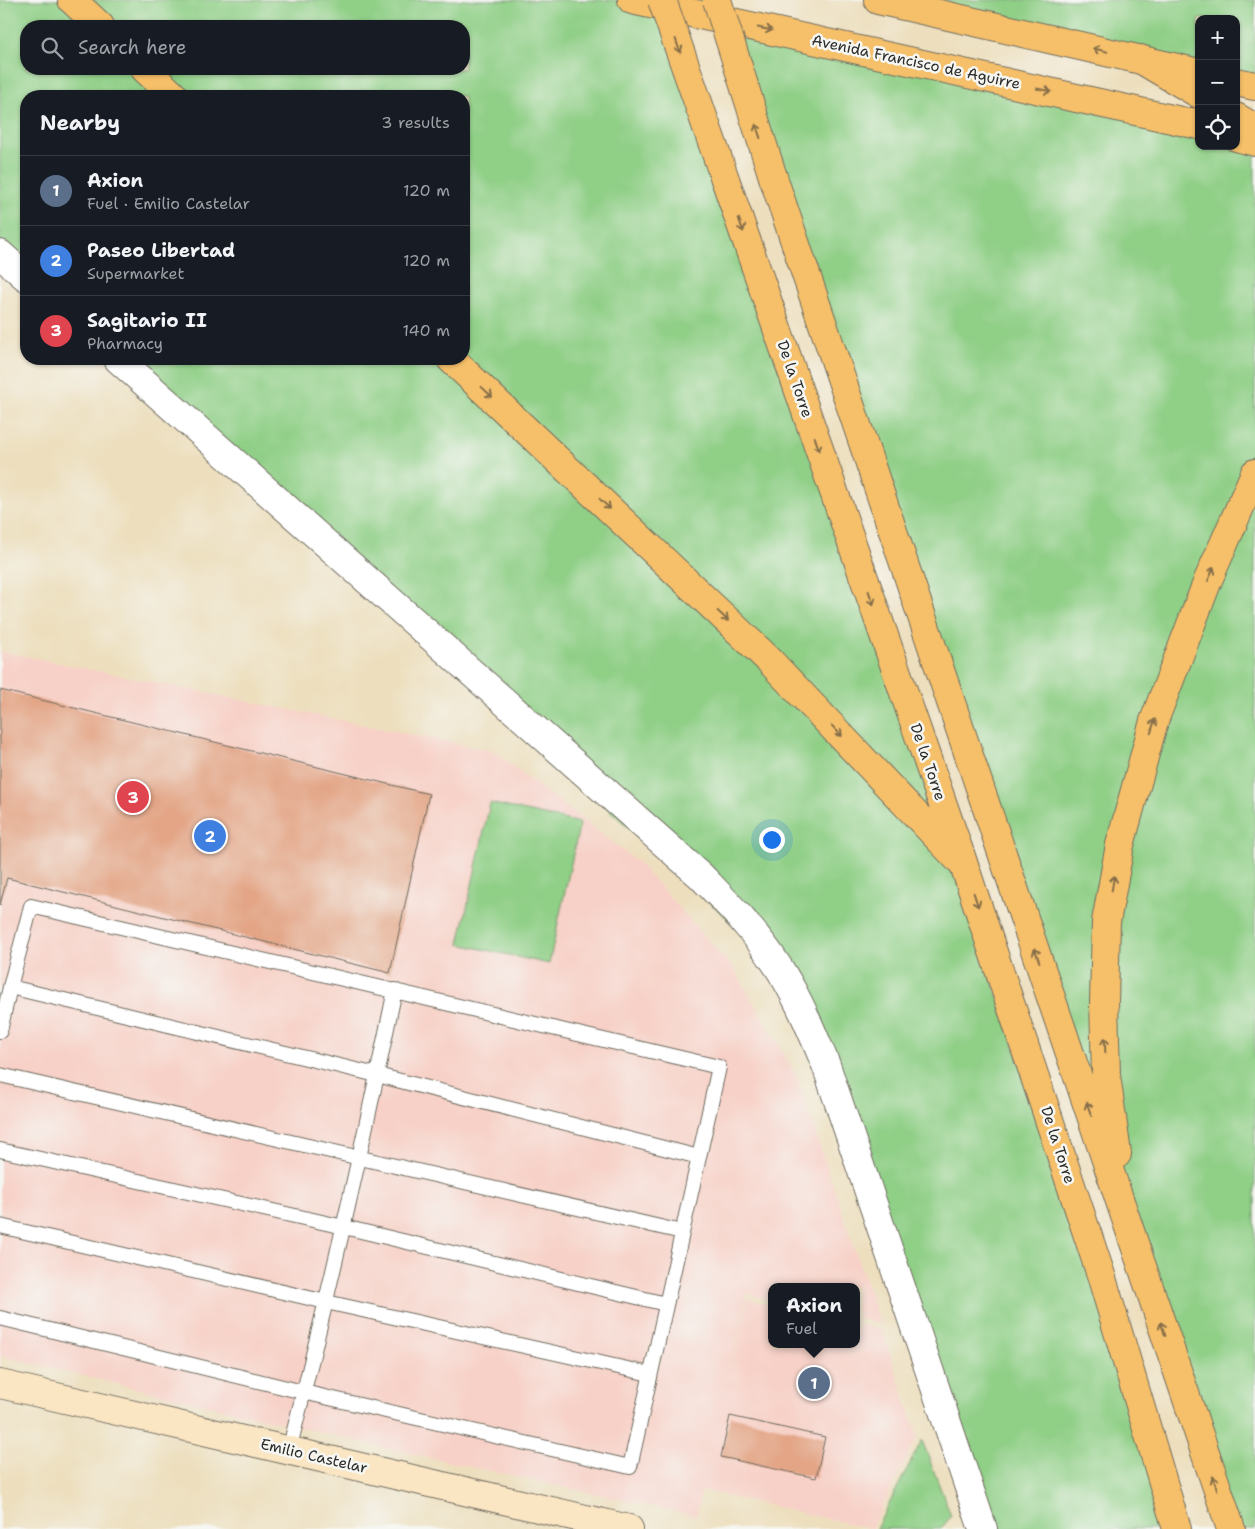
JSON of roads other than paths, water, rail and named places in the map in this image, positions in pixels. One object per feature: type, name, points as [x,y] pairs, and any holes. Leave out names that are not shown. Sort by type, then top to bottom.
[{"type":"main road","points":[[72,0],[94,20]]},
{"type":"main road","name":"Avenida Francisco de Aguirre","points":[[632,0],[1195,124]]},
{"type":"main road","name":"De la Torre","points":[[662,0],[964,865],[1101,1275],[1177,1529]]},
{"type":"main road","points":[[717,0],[773,177],[1231,1529]]},
{"type":"main road","points":[[878,0],[1195,72]]},
{"type":"main road","points":[[1140,59],[1195,92]]},
{"type":"main road","points":[[151,75],[168,90]]},
{"type":"main road","points":[[1240,83],[1255,86]]},
{"type":"main road","points":[[1240,119],[1255,128]]},
{"type":"main road","points":[[1240,127],[1255,128]]},
{"type":"main road","points":[[1240,137],[1255,142]]},
{"type":"main road","points":[[457,365],[768,659],[964,865]]},
{"type":"main road","points":[[1125,1215],[1106,1075],[1104,1002],[1106,922],[1120,845],[1154,721],[1208,580],[1255,473]]},
{"type":"street","points":[[0,254],[20,272]]},
{"type":"street","points":[[125,365],[701,876],[746,923],[764,947],[804,1012],[826,1065],[983,1529]]},
{"type":"street","name":"Emilio Castelar","points":[[0,1384],[289,1450],[580,1523],[629,1529]]},
{"type":"lane","points":[[0,1031],[31,906],[719,1067],[630,1467],[303,1392],[0,1318]]},
{"type":"lane","points":[[10,987],[377,1075],[699,1157]]},
{"type":"lane","points":[[289,1450],[344,1227],[395,990]]},
{"type":"lane","points":[[0,1075],[682,1232]]},
{"type":"lane","points":[[0,1150],[344,1227],[666,1304]]},
{"type":"lane","points":[[0,1226],[326,1302],[650,1374]]},
{"type":"place","name":"Sagitario II","points":[[133,797]]},
{"type":"place","name":"Paseo Libertad","points":[[210,836]]},
{"type":"place","name":"Axion","points":[[814,1383]]}]
